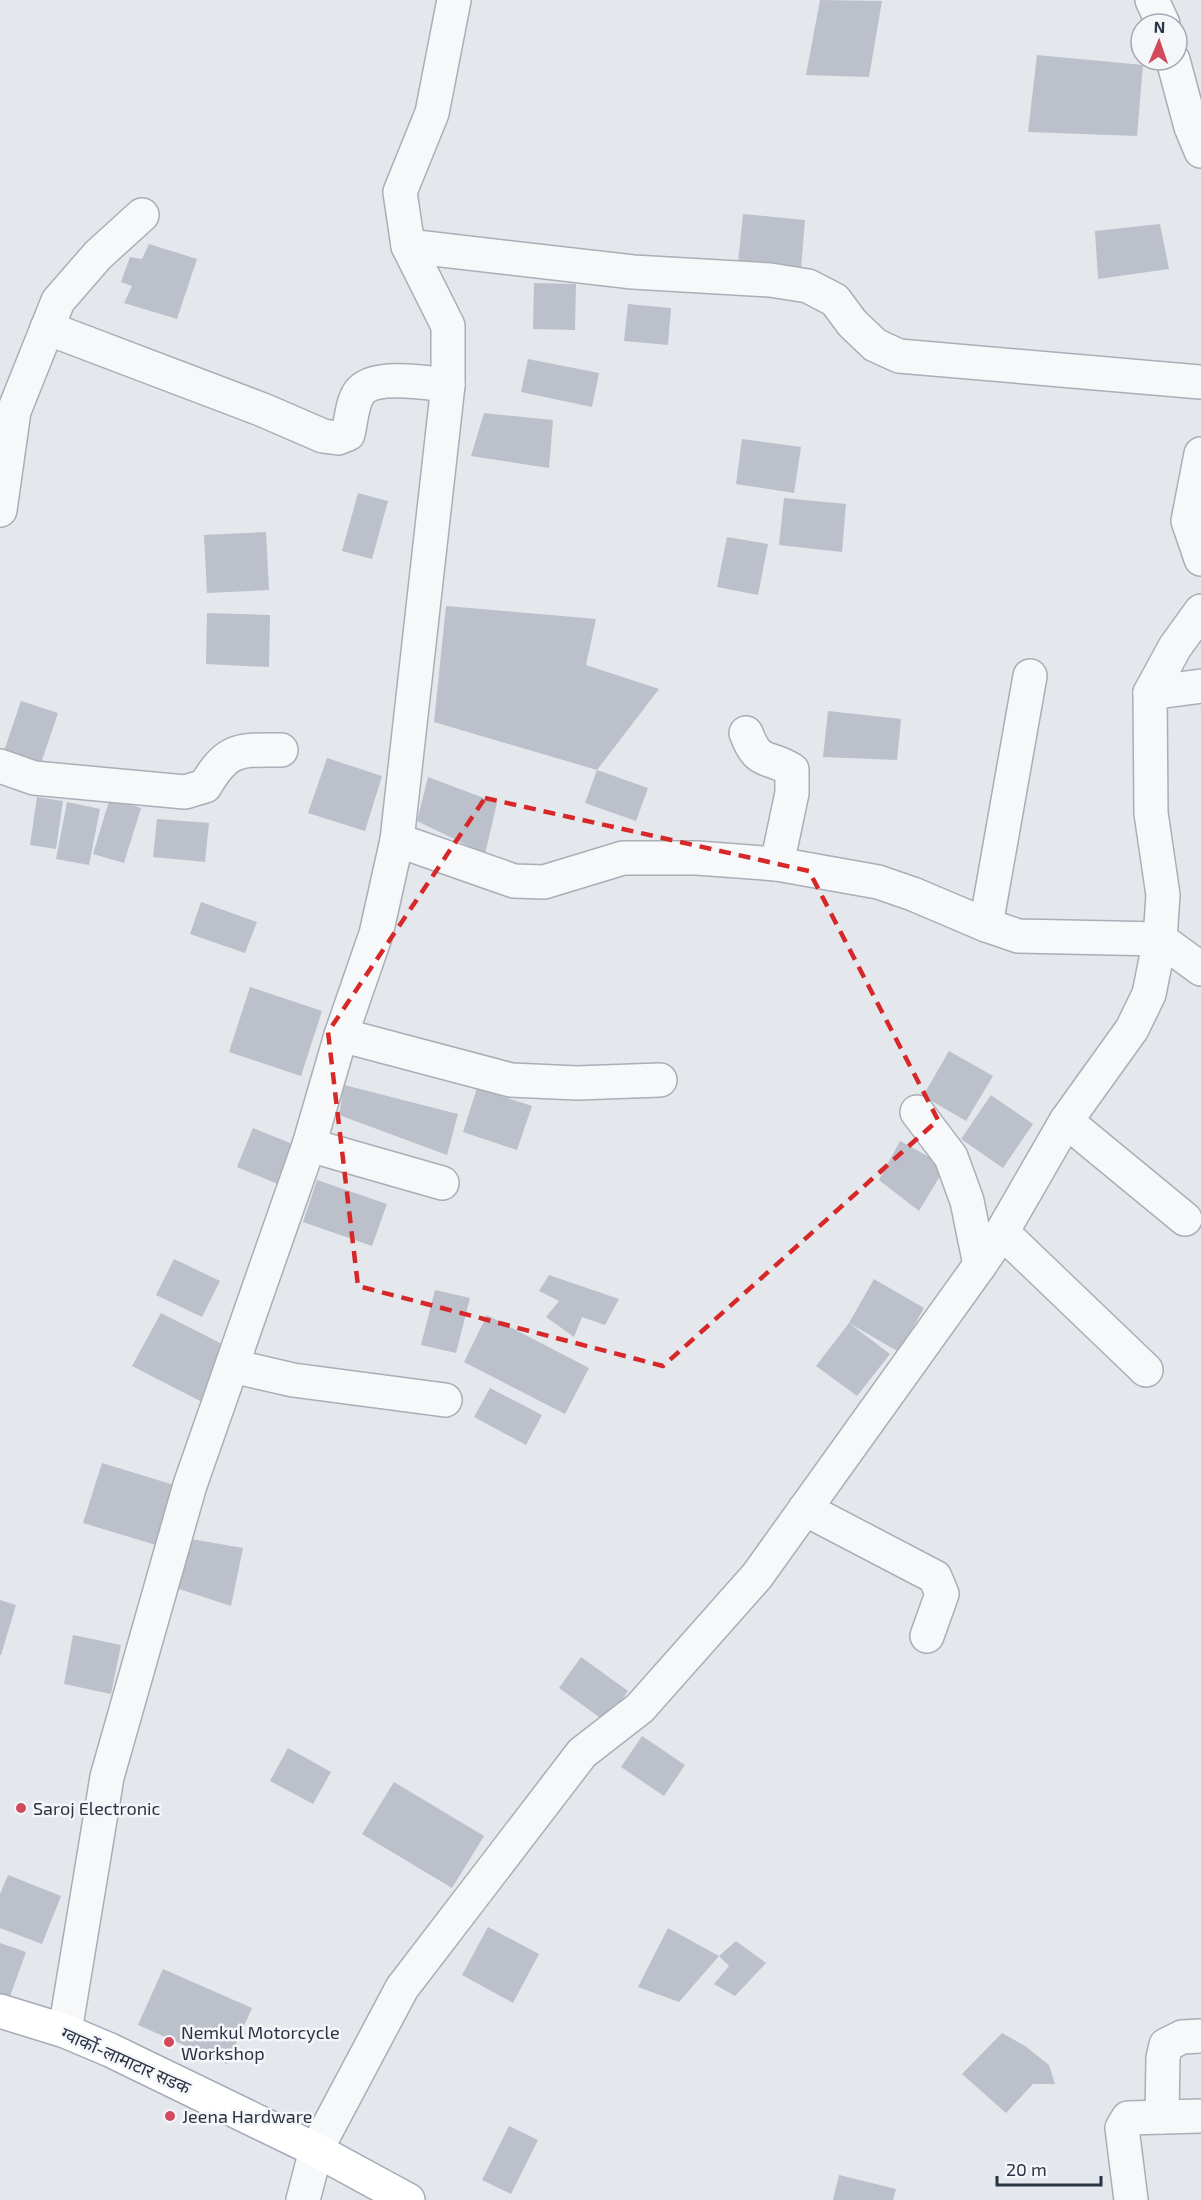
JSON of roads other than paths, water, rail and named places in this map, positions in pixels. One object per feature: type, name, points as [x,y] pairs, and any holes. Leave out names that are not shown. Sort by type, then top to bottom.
[{"type":"main road","name":"ग्वार्को-लामाटार सडक","points":[[0,2011],[65,2031],[110,2050],[316,2150],[408,2200]]},
{"type":"street","points":[[65,2031],[107,1777],[190,1485],[309,1145],[341,1035],[376,934],[398,840],[448,385],[448,326],[408,246],[400,192],[432,113],[454,0]]},
{"type":"street","points":[[1176,72],[1191,127],[1201,151]]},
{"type":"street","points":[[0,510],[14,411],[58,301],[98,255],[142,214]]},
{"type":"street","points":[[408,246],[633,272],[770,280],[808,286],[835,300],[852,323],[875,345],[899,356],[1201,382]]},
{"type":"street","points":[[47,328],[263,410],[322,436],[338,438],[348,434],[358,394],[367,385],[386,381],[448,385]]},
{"type":"street","points":[[1201,453],[1188,521],[1201,559]]},
{"type":"street","points":[[303,2200],[316,2150],[409,1978],[582,1753],[640,1708],[757,1576],[980,1265],[1002,1232],[1066,1121],[1132,1029],[1149,994],[1160,939],[1163,895],[1151,813],[1150,693],[1175,647],[1201,611]]},
{"type":"street","points":[[986,925],[1030,676]]},
{"type":"street","points":[[1150,693],[1201,686]]},
{"type":"street","points":[[746,734],[752,748],[762,759],[779,762],[792,770],[792,793],[777,864]]},
{"type":"street","points":[[0,766],[34,778],[185,792],[206,786],[226,756],[245,750],[281,750]]},
{"type":"street","points":[[398,840],[514,881],[544,882],[623,858],[697,858],[777,864],[878,882],[1018,936],[1160,939],[1201,969]]},
{"type":"street","points":[[341,1035],[511,1080],[577,1083],[660,1080]]},
{"type":"street","points":[[917,1112],[951,1157],[967,1201],[980,1265]]},
{"type":"street","points":[[1066,1121],[1185,1219]]},
{"type":"street","points":[[309,1145],[442,1183]]},
{"type":"street","points":[[1002,1232],[1146,1370]]},
{"type":"street","points":[[232,1366],[293,1380],[445,1400]]},
{"type":"street","points":[[805,1509],[935,1577],[942,1594],[927,1636]]},
{"type":"street","points":[[1162,2117],[1163,2058],[1166,2044],[1182,2037],[1201,2036]]},
{"type":"street","points":[[1131,2200],[1122,2128],[1128,2118],[1201,2116]]},
{"type":"place","name":"Saroj Electronic","points":[[21,1808]]},
{"type":"place","name":"Nemkul Motorcycle Workshop","points":[[169,2042]]},
{"type":"place","name":"Jeena Hardware","points":[[170,2116]]}]
